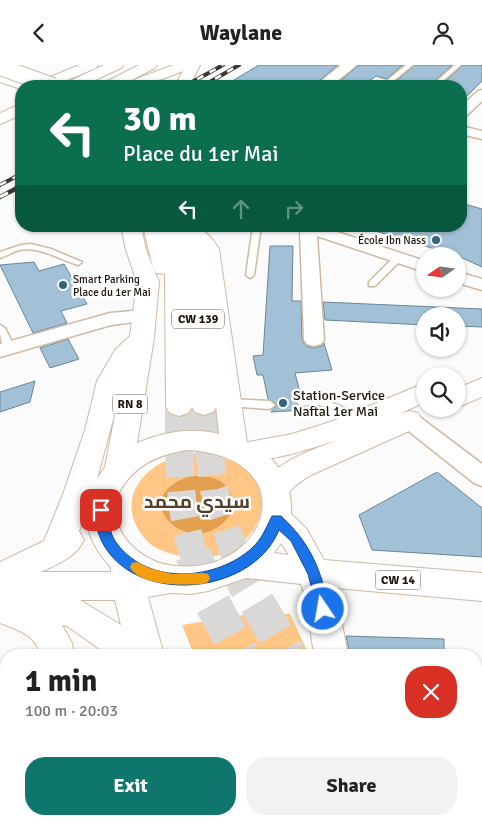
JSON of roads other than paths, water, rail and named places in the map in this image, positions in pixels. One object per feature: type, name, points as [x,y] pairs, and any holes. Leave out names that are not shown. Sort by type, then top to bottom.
[{"type":"main road","points":[[74,80],[90,71],[116,65]]},
{"type":"main road","points":[[121,80],[150,65]]},
{"type":"main road","points":[[147,80],[186,65]]},
{"type":"main road","points":[[185,80],[193,65]]},
{"type":"main road","points":[[330,80],[350,65]]},
{"type":"main road","points":[[0,67],[36,80]]},
{"type":"main road","points":[[0,77],[15,82]]},
{"type":"main road","points":[[0,119],[15,112]]},
{"type":"main road","name":"RN 8","points":[[132,232],[136,249],[148,282]]},
{"type":"main road","name":"RN 8","points":[[120,469],[143,327],[148,282],[145,232]]},
{"type":"main road","points":[[154,232],[164,270],[170,307],[178,328]]},
{"type":"main road","name":"CW 139","points":[[179,407],[176,253],[189,232]]},
{"type":"main road","name":"CW 139","points":[[191,232],[204,406]]},
{"type":"main road","points":[[195,232],[209,249],[238,450]]},
{"type":"main road","points":[[56,550],[77,497],[98,429],[110,381],[143,327]]},
{"type":"main road","points":[[466,373],[482,366]]},
{"type":"main road","points":[[466,394],[482,387]]},
{"type":"main road","points":[[238,450],[302,441],[340,429],[416,396]]},
{"type":"main road","points":[[0,592],[127,573],[172,580],[208,578],[226,573],[258,552],[270,536],[276,504],[285,478],[301,467],[416,416]]},
{"type":"main road","points":[[146,649],[127,573],[106,537],[102,523],[101,510],[107,488],[120,469],[144,451],[173,442],[204,440],[238,450],[257,462],[268,474],[276,504],[314,573],[322,598],[330,649]]},
{"type":"main road","points":[[0,577],[56,550],[85,528],[101,510]]},
{"type":"main road","name":"CW 14","points":[[241,564],[280,567],[314,573],[482,587]]},
{"type":"main road","points":[[0,602],[42,606],[75,613],[128,649]]},
{"type":"main road","points":[[0,610],[38,621],[56,643],[56,649]]},
{"type":"street","points":[[467,108],[482,94]]},
{"type":"street","points":[[467,131],[482,135]]},
{"type":"street","points":[[305,232],[314,340]]},
{"type":"street","points":[[320,232],[416,264]]},
{"type":"street","points":[[340,239],[346,232]]},
{"type":"street","points":[[466,280],[482,285]]},
{"type":"street","points":[[5,350],[110,319],[143,327]]},
{"type":"street","points":[[424,417],[482,477]]},
{"type":"lane","points":[[391,80],[410,65]]},
{"type":"lane","points":[[441,80],[458,65]]},
{"type":"lane","points":[[250,275],[256,232]]},
{"type":"lane","points":[[0,255],[12,249],[34,245],[78,262]]},
{"type":"lane","points":[[372,284],[398,258]]},
{"type":"lane","points":[[0,328],[5,350]]},
{"type":"lane","points":[[302,401],[319,401],[353,416],[375,414]]},
{"type":"lane","points":[[230,403],[270,405]]},
{"type":"tunnel","points":[[204,406],[214,490],[235,555]]},
{"type":"tunnel","points":[[179,407],[180,482],[185,519],[194,555]]},
{"type":"tunnel","points":[[193,554],[212,603],[238,649]]},
{"type":"tunnel","points":[[235,554],[246,585],[284,649]]},
{"type":"railway","points":[[196,80],[223,65]]},
{"type":"railway","points":[[213,80],[239,65]]},
{"type":"railway","points":[[0,185],[15,177]]},
{"type":"railway","points":[[0,197],[15,189]]},
{"type":"place","name":"École Ibn Nass","points":[[436,240]]},
{"type":"place","name":"Smart Parking Place du 1er Mai","points":[[63,285]]},
{"type":"place","name":"Station-Service Naftal 1er Mai","points":[[283,403]]},
{"type":"district","name":"سيدي محمد","points":[[197,502]]}]
